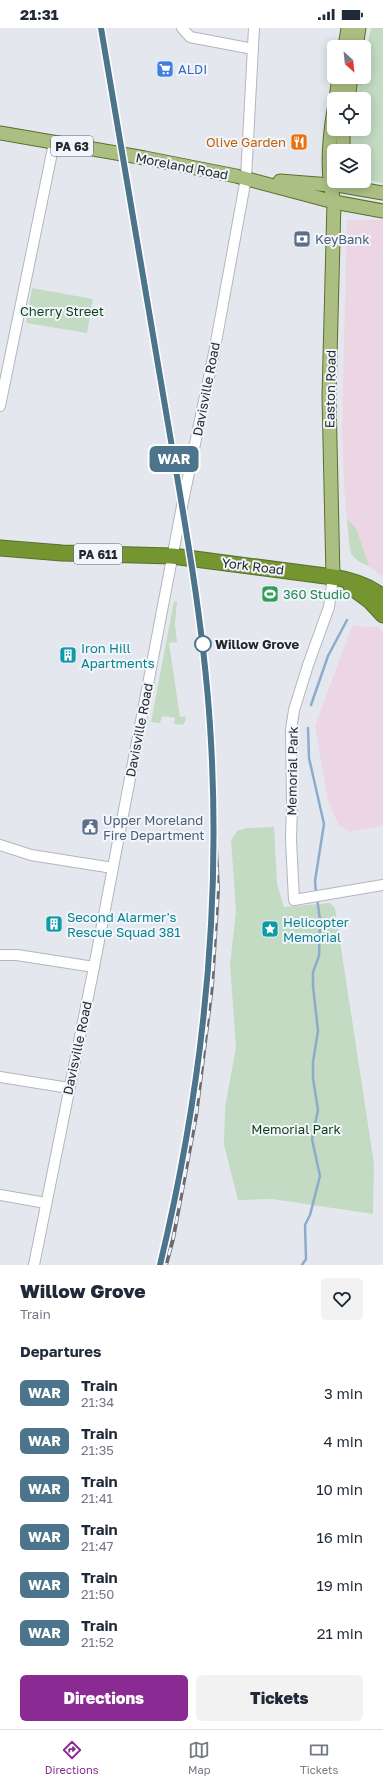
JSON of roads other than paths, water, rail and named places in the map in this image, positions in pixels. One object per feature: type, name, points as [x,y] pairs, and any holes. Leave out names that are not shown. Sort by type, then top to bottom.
[{"type":"highway","name":"PA 611","points":[[1,548],[62,553],[172,556]]},
{"type":"highway","name":"York Road","points":[[172,556],[333,577]]},
{"type":"highway","name":"PA 611","points":[[333,577],[351,580],[366,586],[383,597]]},
{"type":"highway","name":"PA 611","points":[[333,577],[354,588],[370,601],[383,615]]},
{"type":"main road","points":[[346,40],[348,28]]},
{"type":"main road","points":[[357,40],[359,28]]},
{"type":"main road","name":"Moreland Road","points":[[0,133],[145,158],[246,178]]},
{"type":"main road","name":"PA 63","points":[[246,178],[327,185]]},
{"type":"main road","name":"PA 63","points":[[246,178],[334,202],[383,211]]},
{"type":"main road","name":"Easton Road","points":[[330,188],[334,202],[329,396],[333,577]]},
{"type":"main road","name":"Easton Road","points":[[334,202],[341,188]]},
{"type":"main road","name":"PA 63","points":[[361,188],[383,193]]},
{"type":"street","points":[[182,28],[190,37],[253,49]]},
{"type":"street","name":"Davisville Road","points":[[34,1265],[94,967],[172,556],[214,353],[246,178],[254,28]]},
{"type":"street","points":[[0,406],[54,143]]},
{"type":"street","name":"Memorial Park","points":[[333,577],[329,608],[313,647],[292,717],[292,803],[290,840],[294,900],[383,885]]},
{"type":"street","points":[[0,845],[31,855],[113,868]]},
{"type":"street","points":[[0,955],[17,955],[94,967]]},
{"type":"street","points":[[0,1077],[69,1088]]},
{"type":"street","points":[[0,1195],[46,1203]]},
{"type":"waterway","points":[[311,705],[328,656],[347,620]]},
{"type":"waterway","points":[[308,728],[309,758],[324,824],[315,881],[316,893]]},
{"type":"waterway","points":[[302,1265],[306,1259],[305,1225],[310,1215],[320,1176],[312,1139],[318,1110],[313,1078],[313,1062],[318,1031],[313,986],[313,972],[319,956],[320,920],[317,898]]},
{"type":"railway","points":[[101,28],[191,559],[203,648],[211,745],[218,890],[212,986],[196,1116],[173,1239],[166,1265]]},
{"type":"railway","points":[[161,1259],[171,1214]]},
{"type":"train","name":"WAR","points":[[101,28],[191,558],[203,648],[211,745],[213,805],[212,890],[207,985],[196,1076],[184,1156],[160,1265]]},
{"type":"place","name":"ALDI","points":[[165,69]]},
{"type":"place","name":"Olive Garden","points":[[299,142]]},
{"type":"place","name":"KeyBank","points":[[302,239]]},
{"type":"place","name":"360 Studio","points":[[270,594]]},
{"type":"place","name":"Willow Grove","points":[[203,644]]},
{"type":"place","name":"Iron Hill Apartments","points":[[68,655]]},
{"type":"place","name":"Upper Moreland Fire Department","points":[[90,827]]},
{"type":"place","name":"Second Alarmer's Rescue Squad 381","points":[[54,924]]},
{"type":"place","name":"Helicopter Memorial","points":[[270,929]]},
{"type":"park label","name":"Cherry Street","points":[[62,311]]}]
